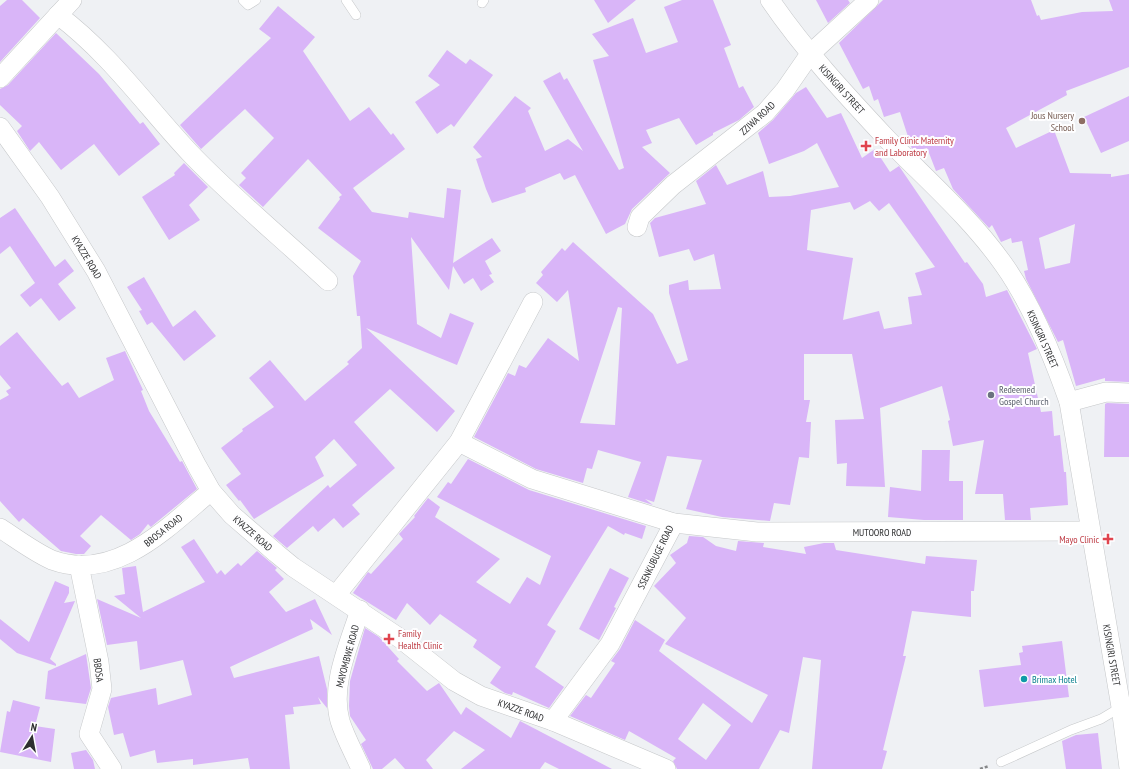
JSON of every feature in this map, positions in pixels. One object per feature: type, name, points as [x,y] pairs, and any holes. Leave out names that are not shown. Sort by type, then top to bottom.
[{"type":"street","points":[[0,78],[72,0]]},
{"type":"street","name":"KISINGIRI STREET","points":[[770,0],[810,54],[888,139],[957,208],[1005,266],[1025,298],[1060,376],[1069,402],[1090,531],[1125,706],[1129,768]]},
{"type":"street","name":"ZZIWA ROAD","points":[[637,227],[640,218],[673,185],[765,113],[785,90],[810,54],[869,0]]},
{"type":"street","points":[[58,15],[81,32],[116,67],[163,124],[207,171],[328,281]]},
{"type":"street","name":"KYAZZE ROAD","points":[[0,127],[50,197],[96,271],[211,491],[232,515],[293,567],[402,639],[430,663],[467,689],[553,722],[666,769]]},
{"type":"street","points":[[336,595],[459,442],[533,302]]},
{"type":"street","points":[[1069,402],[1106,392],[1129,393]]},
{"type":"street","name":"SSENKUBUGE ROAD","points":[[459,442],[532,479],[674,523],[610,644],[553,722]]},
{"type":"street","name":"BBOSA ROAD","points":[[0,528],[51,559],[68,564],[79,565],[104,562],[138,549],[148,543],[211,491]]},
{"type":"street","name":"MUTOORO ROAD","points":[[674,523],[757,532],[1090,531]]},
{"type":"street","name":"BBOSA","points":[[79,565],[99,662],[102,689],[89,734],[112,769]]},
{"type":"street","name":"MAYOMBWE ROAD","points":[[360,610],[345,657],[337,700],[341,722],[361,769]]},
{"type":"lane","points":[[243,0],[248,5],[256,0]]},
{"type":"lane","points":[[346,0],[356,15]]},
{"type":"lane","points":[[1000,762],[1071,730],[1101,719],[1125,706]]},
{"type":"building","points":[[7,0],[22,0],[40,18],[0,62],[0,6]]},
{"type":"building","points":[[594,0],[636,0],[608,23]]},
{"type":"building","points":[[682,0],[713,0],[731,45],[724,48],[739,88],[743,86],[754,107],[739,120],[713,133],[713,135],[696,145],[679,118],[646,130],[652,143],[642,147],[670,173],[632,209],[625,224],[606,234],[575,175],[564,180],[560,173],[525,188],[526,192],[492,203],[476,159],[482,157],[473,147],[515,96],[531,108],[528,111],[545,151],[568,139],[583,151],[543,81],[560,72],[564,80],[567,78],[619,170],[624,168],[593,60],[609,56],[592,34],[633,18],[646,53],[678,42],[664,7]]},
{"type":"building","points":[[816,0],[848,0],[850,3],[828,23]]},
{"type":"building","points":[[883,0],[1031,0],[1037,16],[1039,15],[1041,20],[1082,12],[1113,11],[1109,0],[1129,0],[1129,67],[1066,91],[1067,95],[1006,128],[1016,148],[1054,130],[1070,173],[1111,174],[1111,177],[1129,174],[1129,382],[1105,381],[1105,378],[1076,386],[1063,340],[1058,342],[1026,279],[1024,271],[1028,270],[1022,241],[1012,243],[1011,238],[1001,242],[992,225],[989,228],[953,189],[944,168],[936,171],[927,148],[915,151],[912,149],[900,112],[884,117],[878,99],[874,101],[869,86],[863,89],[839,43]],"holes":[[[1075,224],[1070,263],[1045,269],[1039,238]]]},
{"type":"building","points":[[278,6],[315,37],[303,51],[350,121],[369,107],[391,135],[393,133],[405,149],[353,188],[372,212],[408,218],[409,212],[444,218],[447,188],[461,190],[453,263],[492,238],[501,251],[485,261],[492,274],[489,275],[494,282],[481,291],[473,278],[464,284],[453,266],[449,290],[411,237],[417,324],[441,338],[450,313],[474,323],[457,365],[366,328],[455,411],[437,432],[390,389],[354,422],[395,468],[352,505],[360,514],[343,528],[334,518],[318,532],[313,526],[287,548],[273,536],[328,485],[330,488],[357,465],[334,439],[315,457],[324,476],[254,519],[240,500],[239,501],[226,485],[241,474],[221,448],[243,431],[242,429],[274,407],[249,378],[270,360],[305,401],[349,364],[347,362],[362,348],[360,316],[357,316],[353,276],[361,261],[318,228],[340,199],[339,197],[342,195],[308,159],[263,207],[239,185],[246,178],[241,173],[274,138],[245,109],[201,149],[180,125],[271,38],[259,29]]},
{"type":"building","points":[[56,33],[99,74],[140,124],[143,122],[160,144],[119,176],[94,144],[61,170],[39,142],[30,151],[17,131],[22,126],[0,105],[0,89],[8,85]]},
{"type":"building","points":[[447,50],[466,64],[470,59],[493,75],[454,127],[451,124],[437,134],[415,102],[440,85],[428,76]]},
{"type":"building","points":[[806,87],[827,118],[841,113],[862,158],[875,149],[890,172],[899,166],[965,263],[967,262],[983,284],[986,297],[1007,290],[1037,349],[1028,353],[1041,412],[1052,411],[1054,436],[1060,435],[1064,472],[1066,472],[1068,505],[1030,508],[1031,520],[1005,520],[1003,494],[975,494],[984,440],[953,446],[948,421],[950,420],[942,386],[880,408],[885,487],[846,486],[847,463],[837,464],[835,420],[864,419],[852,354],[804,354],[804,400],[810,400],[806,422],[811,422],[809,458],[799,457],[790,505],[774,503],[770,521],[722,517],[686,509],[702,460],[667,456],[654,502],[645,499],[653,505],[628,497],[641,462],[598,450],[592,469],[587,468],[583,483],[536,469],[474,437],[508,373],[515,376],[519,365],[526,368],[548,338],[579,361],[568,290],[557,302],[536,283],[543,275],[541,272],[562,248],[565,251],[573,242],[653,314],[677,364],[688,360],[669,293],[669,285],[688,280],[689,290],[721,289],[714,254],[694,261],[689,249],[659,257],[650,223],[655,218],[706,204],[696,181],[716,165],[727,185],[763,171],[769,197],[790,196],[839,187],[817,143],[804,151],[769,164],[758,133],[773,120],[796,93]],"holes":[[[870,201],[879,211],[889,203],[935,267],[915,273],[922,295],[908,297],[912,324],[884,329],[879,311],[843,320],[853,258],[807,250],[811,210],[850,202],[854,210]],[[618,307],[622,308],[615,425],[580,423]]]},
{"type":"building","points":[[1129,96],[1129,141],[1101,153],[1084,117]]},
{"type":"building","points":[[184,163],[208,187],[189,205],[200,220],[169,240],[142,197],[175,175],[174,173]]},
{"type":"building","points":[[15,208],[55,267],[65,259],[74,271],[58,284],[76,308],[59,321],[41,298],[30,307],[20,295],[35,283],[10,246],[0,254],[0,218]]},
{"type":"building","points":[[144,277],[173,327],[195,310],[216,336],[184,361],[152,322],[147,325],[139,311],[142,310],[127,287]]},
{"type":"building","points":[[17,332],[62,386],[68,382],[79,398],[114,380],[106,358],[125,351],[143,390],[141,391],[149,411],[180,462],[182,461],[197,489],[151,527],[148,524],[140,534],[131,540],[101,515],[80,536],[91,546],[84,554],[61,551],[23,518],[19,522],[0,501],[0,400],[9,395],[6,391],[11,388],[0,375],[0,346]]},
{"type":"building","points":[[1105,404],[1129,404],[1129,457],[1104,457]]},
{"type":"building","points":[[922,450],[950,450],[949,481],[963,481],[963,520],[924,520],[888,517],[890,487],[921,491]]},
{"type":"building","points":[[468,459],[529,490],[646,526],[642,539],[625,533],[624,535],[608,526],[547,625],[556,631],[535,667],[564,687],[549,708],[513,692],[512,695],[505,693],[490,683],[501,667],[473,647],[477,640],[440,614],[430,625],[407,603],[396,620],[353,593],[368,572],[371,574],[403,539],[399,534],[415,517],[414,516],[428,498],[440,507],[435,517],[500,559],[476,582],[510,604],[527,577],[540,585],[551,556],[437,497],[448,482],[451,484]]},
{"type":"building","points":[[689,536],[703,537],[716,546],[736,551],[738,541],[764,543],[763,547],[806,554],[804,547],[824,543],[834,543],[836,550],[925,564],[926,556],[977,560],[974,591],[971,591],[971,617],[912,611],[903,656],[906,656],[883,750],[887,751],[882,769],[812,769],[821,660],[803,657],[789,733],[780,730],[759,769],[677,769],[673,761],[676,758],[629,731],[625,740],[570,716],[586,695],[591,698],[615,663],[611,661],[620,649],[635,620],[665,640],[659,651],[752,723],[768,695],[665,644],[686,618],[654,586],[676,563],[670,555],[687,543]],"holes":[[[703,703],[731,725],[706,760],[678,739]]]},
{"type":"building","points":[[194,539],[217,574],[221,570],[225,575],[238,563],[241,566],[257,551],[277,568],[275,570],[284,579],[269,592],[286,612],[315,599],[332,635],[310,619],[313,629],[230,667],[234,678],[319,656],[327,689],[327,708],[318,697],[321,704],[293,707],[294,714],[285,715],[290,769],[250,769],[248,758],[193,765],[193,759],[157,763],[155,750],[130,757],[123,733],[114,735],[108,707],[111,698],[156,688],[158,705],[192,695],[183,660],[140,670],[137,641],[107,645],[97,599],[141,618],[114,596],[125,594],[122,568],[136,566],[143,612],[205,582],[181,547]]},
{"type":"building","points":[[610,568],[629,578],[614,607],[616,608],[599,640],[579,629]]},
{"type":"building","points":[[55,581],[69,587],[69,593],[64,603],[75,601],[50,659],[56,664],[56,666],[17,653],[0,639],[0,619],[29,642]]},
{"type":"building","points":[[365,628],[379,637],[399,659],[397,661],[427,691],[439,683],[461,715],[466,707],[511,738],[520,721],[612,769],[559,769],[545,762],[540,769],[461,769],[485,750],[454,731],[426,760],[433,769],[405,769],[395,758],[382,769],[373,769],[361,744],[366,740],[350,716],[349,706],[350,681]]},
{"type":"building","name":"Brimax Hotel","points":[[1062,641],[1069,697],[984,707],[979,670],[1021,665],[1019,653],[1023,652],[1022,646]]},
{"type":"building","points":[[86,654],[91,688],[86,704],[45,699],[48,671]]},
{"type":"building","points":[[13,700],[40,707],[35,726],[55,729],[51,762],[0,752],[7,711],[10,712]]},
{"type":"building","points":[[1098,733],[1102,769],[1066,769],[1062,741],[1076,735]]},
{"type":"building","points":[[86,750],[93,760],[95,769],[74,769],[71,753]]},
{"type":"place","name":"Jous Nursery School","points":[[1082,121]]},
{"type":"place","name":"Family Clinic Maternity and Laboratory","points":[[866,146]]},
{"type":"place","name":"Redeemed Gospel Church","points":[[991,395]]},
{"type":"place","name":"Mayo Clinic","points":[[1108,539]]},
{"type":"place","name":"Family Health Clinic","points":[[389,639]]},
{"type":"place","name":"Brimax Hotel","points":[[1024,679]]}]
